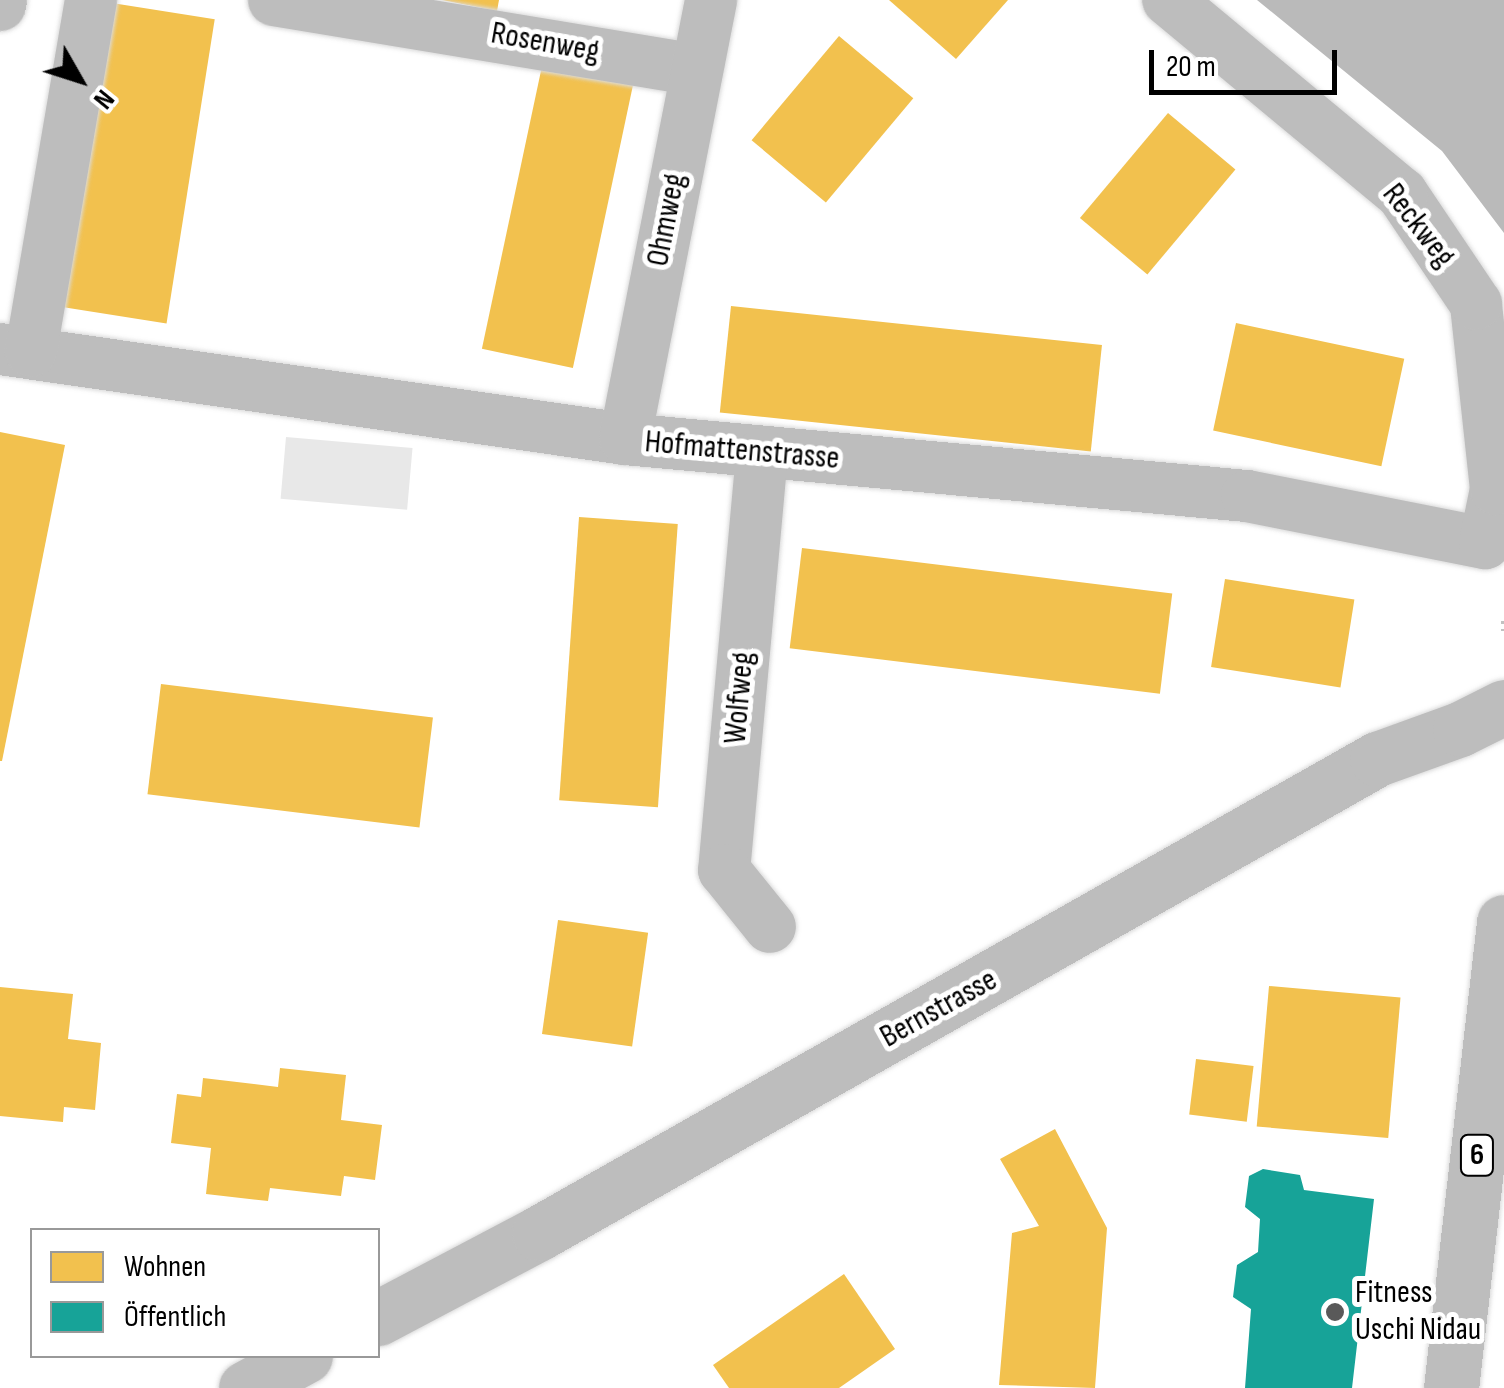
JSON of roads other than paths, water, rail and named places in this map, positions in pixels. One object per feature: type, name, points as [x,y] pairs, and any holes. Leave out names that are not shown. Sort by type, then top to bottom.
[{"type":"main road","name":"Bernstrasse","points":[[380,1317],[539,1234],[1377,759],[1460,729],[1504,707]]},
{"type":"main road","name":"6","points":[[1450,1388],[1504,922]]},
{"type":"main road","points":[[246,1388],[301,1358]]},
{"type":"street","points":[[16,350],[90,0]]},
{"type":"street","name":"Rosenweg","points":[[274,0],[696,70]]},
{"type":"street","name":"Ohmweg","points":[[624,439],[711,0]]},
{"type":"street","name":"Reckweg","points":[[1168,0],[1402,194],[1476,304],[1496,489],[1485,543]]},
{"type":"street","name":"Hofmattenstrasse","points":[[16,350],[624,439],[1247,496],[1485,543]]},
{"type":"street","name":"Wolfweg","points":[[762,454],[724,870],[770,927]]},
{"type":"place","name":"Fitness Uschi Nidau","points":[[1335,1312]]}]
